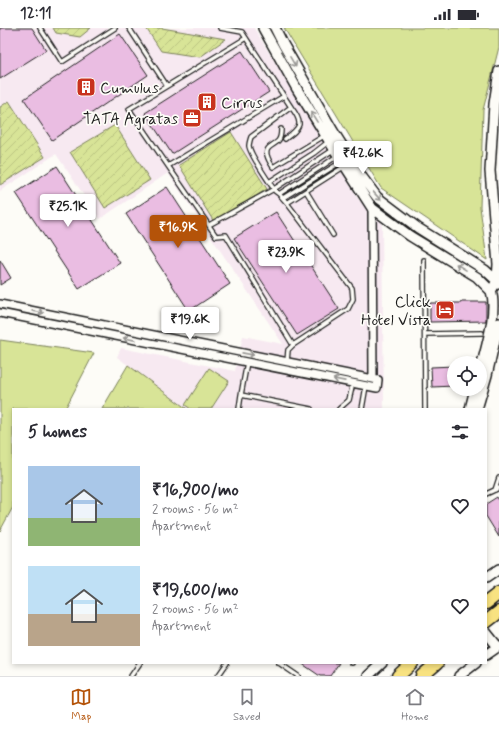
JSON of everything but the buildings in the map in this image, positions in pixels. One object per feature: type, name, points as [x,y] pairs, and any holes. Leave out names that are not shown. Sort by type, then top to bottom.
[{"type":"highway","points":[[487,601],[499,593]]},
{"type":"highway","points":[[487,621],[499,612]]},
{"type":"highway","points":[[398,676],[411,664]]},
{"type":"highway","points":[[422,676],[436,664]]},
{"type":"street","points":[[263,28],[297,89],[372,208],[410,236],[477,277],[491,291],[493,299],[485,356]]},
{"type":"street","points":[[275,28],[333,131],[343,161],[362,178],[377,198],[418,228],[485,270],[498,282]]},
{"type":"street","points":[[491,291],[498,282],[498,264],[490,171],[494,104],[499,71]]},
{"type":"street","points":[[0,313],[377,388],[372,208]]},
{"type":"street","points":[[0,304],[376,379]]},
{"type":"street","points":[[487,360],[498,335],[499,323]]},
{"type":"street","points":[[470,408],[474,396]]},
{"type":"street","points":[[477,408],[479,396]]},
{"type":"street","points":[[487,577],[499,569]]},
{"type":"street","points":[[487,633],[498,646],[487,654]]},
{"type":"street","points":[[368,676],[381,664]]},
{"type":"street","points":[[459,676],[475,664]]},
{"type":"lane","points":[[40,28],[62,62],[115,28]]},
{"type":"lane","points":[[130,28],[167,86]]},
{"type":"lane","points":[[220,28],[242,32],[298,116],[296,130],[285,138]]},
{"type":"lane","points":[[246,38],[129,109],[216,236],[226,235],[293,345]]},
{"type":"lane","points":[[168,166],[284,96]]},
{"type":"lane","points":[[286,362],[288,350],[293,345],[348,309],[354,299],[352,288],[287,203],[274,189],[252,156],[249,148],[251,137],[291,107]]},
{"type":"lane","points":[[281,129],[281,135],[278,141],[267,149],[266,154],[273,167],[327,138]]},
{"type":"lane","points":[[269,182],[314,153],[327,138]]},
{"type":"lane","points":[[209,225],[274,189],[343,161]]},
{"type":"lane","points":[[287,203],[306,191],[343,161]]},
{"type":"lane","points":[[279,194],[324,165],[343,161]]},
{"type":"lane","points":[[283,198],[343,161]]},
{"type":"lane","points":[[306,191],[333,235]]},
{"type":"lane","points":[[424,260],[425,408]]},
{"type":"lane","points":[[425,334],[482,333]]},
{"type":"lane","points":[[238,408],[247,362]]},
{"type":"lane","points":[[340,408],[349,400],[353,383]]},
{"type":"lane","points":[[362,408],[366,386]]},
{"type":"lane","points":[[241,395],[306,408]]},
{"type":"lane","points":[[495,490],[499,478]]},
{"type":"lane","points":[[487,494],[499,488]]},
{"type":"lane","points":[[131,676],[139,664]]},
{"type":"lane","points":[[218,676],[226,664]]},
{"type":"lane","points":[[280,664],[298,676]]},
{"type":"shaded area","points":[[0,28],[254,28],[359,200],[382,223],[384,408],[186,408],[117,357],[121,348],[235,371],[243,336],[283,344],[168,173],[100,219],[56,154],[0,191]]},
{"type":"green space","points":[[53,28],[91,28],[80,37],[56,33]]},
{"type":"green space","points":[[146,28],[162,28],[226,39],[200,57],[161,51]]},
{"type":"green space","points":[[284,28],[499,28],[499,47],[483,110],[480,207],[487,260],[381,188]]},
{"type":"green space","points":[[9,101],[45,157],[0,185],[0,107]]},
{"type":"green space","points":[[115,125],[150,180],[105,208],[70,152]]},
{"type":"green space","points":[[231,132],[267,189],[214,222],[179,165]]},
{"type":"green space","points":[[0,340],[94,353],[66,408],[12,408],[12,509],[0,531]]},
{"type":"green space","points":[[128,365],[186,408],[103,408]]},
{"type":"green space","points":[[209,368],[229,381],[212,408],[190,408],[185,405]]},
{"type":"place","name":"Cumulus","points":[[86,87]]},
{"type":"place","name":"Cirrus","points":[[207,102]]},
{"type":"place","name":"TATA Agratas","points":[[192,118]]},
{"type":"place","name":"Click Hotel Vista","points":[[445,310]]}]
